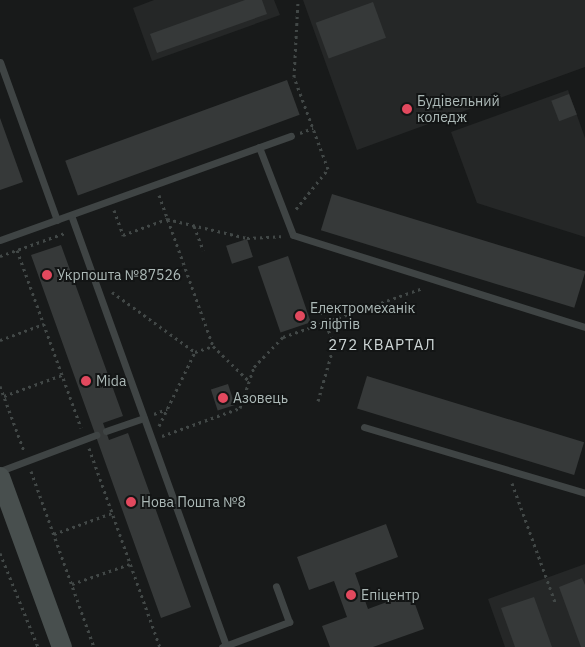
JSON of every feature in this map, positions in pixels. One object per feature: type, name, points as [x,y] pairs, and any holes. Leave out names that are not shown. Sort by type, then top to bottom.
[{"type":"street","points":[[0,478],[62,647]]},
{"type":"lane","points":[[0,62],[57,220]]},
{"type":"lane","points":[[0,240],[291,136]]},
{"type":"lane","points":[[259,147],[293,235],[585,328]]},
{"type":"lane","points":[[71,215],[224,646],[289,622],[276,586]]},
{"type":"lane","points":[[106,431],[144,418]]},
{"type":"lane","points":[[364,427],[585,493]]},
{"type":"lane","points":[[0,471],[96,435]]},
{"type":"path","points":[[287,220],[328,169],[294,78],[298,0]]},
{"type":"path","points":[[155,185],[213,346],[249,381]]},
{"type":"path","points":[[111,200],[123,235],[167,219],[247,238],[293,235]]},
{"type":"path","points":[[194,226],[203,250]]},
{"type":"path","points":[[0,256],[76,229]]},
{"type":"path","points":[[94,279],[195,352]]},
{"type":"path","points":[[152,440],[240,408],[254,367],[283,338],[440,282]]},
{"type":"path","points":[[318,402],[334,345],[319,305]]},
{"type":"path","points":[[0,340],[44,324]]},
{"type":"path","points":[[152,440],[195,352],[213,346]]},
{"type":"path","points":[[4,396],[62,375]]},
{"type":"path","points":[[0,386],[94,647]]},
{"type":"path","points":[[507,469],[554,602]]},
{"type":"path","points":[[54,534],[112,513]]},
{"type":"path","points":[[0,553],[38,647]]},
{"type":"path","points":[[72,584],[130,564]]},
{"type":"shaded area","points":[[154,0],[274,0],[280,15],[152,61],[133,8]]},
{"type":"shaded area","name":"Будівельний коледж","points":[[303,0],[585,0],[585,67],[357,150]]},
{"type":"shaded area","points":[[568,90],[585,138],[585,237],[477,203],[451,132]]},
{"type":"shaded area","points":[[585,564],[585,647],[505,647],[488,599]]},
{"type":"building","points":[[245,0],[262,0],[267,14],[157,53],[150,34]]},
{"type":"building","points":[[373,2],[386,38],[329,59],[316,23]]},
{"type":"building","points":[[287,80],[300,115],[78,195],[65,161]]},
{"type":"building","points":[[569,94],[577,115],[559,121],[551,101]]},
{"type":"building","points":[[0,118],[23,182],[0,190]]},
{"type":"building","points":[[332,194],[585,271],[574,308],[321,230]]},
{"type":"building","points":[[247,239],[253,257],[232,264],[226,246]]},
{"type":"building","points":[[61,245],[123,416],[103,423],[109,440],[128,433],[191,607],[161,618],[31,255]]},
{"type":"building","points":[[288,256],[311,322],[281,333],[258,266]]},
{"type":"building","points":[[367,376],[584,442],[574,475],[357,409]]},
{"type":"building","points":[[228,384],[235,405],[218,410],[211,390]]},
{"type":"building","points":[[386,524],[398,557],[355,573],[368,609],[411,593],[424,629],[373,647],[330,647],[322,626],[347,617],[334,581],[309,590],[297,557]]},
{"type":"building","points":[[582,578],[585,585],[585,647],[581,647],[559,587]]},
{"type":"building","points":[[534,597],[552,647],[515,647],[501,608]]},
{"type":"place","name":"Будівельний коледж","points":[[407,109]]},
{"type":"place","name":"Укрпошта №87526","points":[[47,275]]},
{"type":"place","name":"Електромеханік з ліфтів","points":[[300,316]]},
{"type":"place","name":"Mida","points":[[86,381]]},
{"type":"place","name":"Азовець","points":[[223,398]]},
{"type":"place","name":"Нова Пошта №8","points":[[131,502]]},
{"type":"place","name":"Епіцентр","points":[[351,595]]},
{"type":"district","name":"272 КВАРТАЛ","points":[[382,345]]}]
